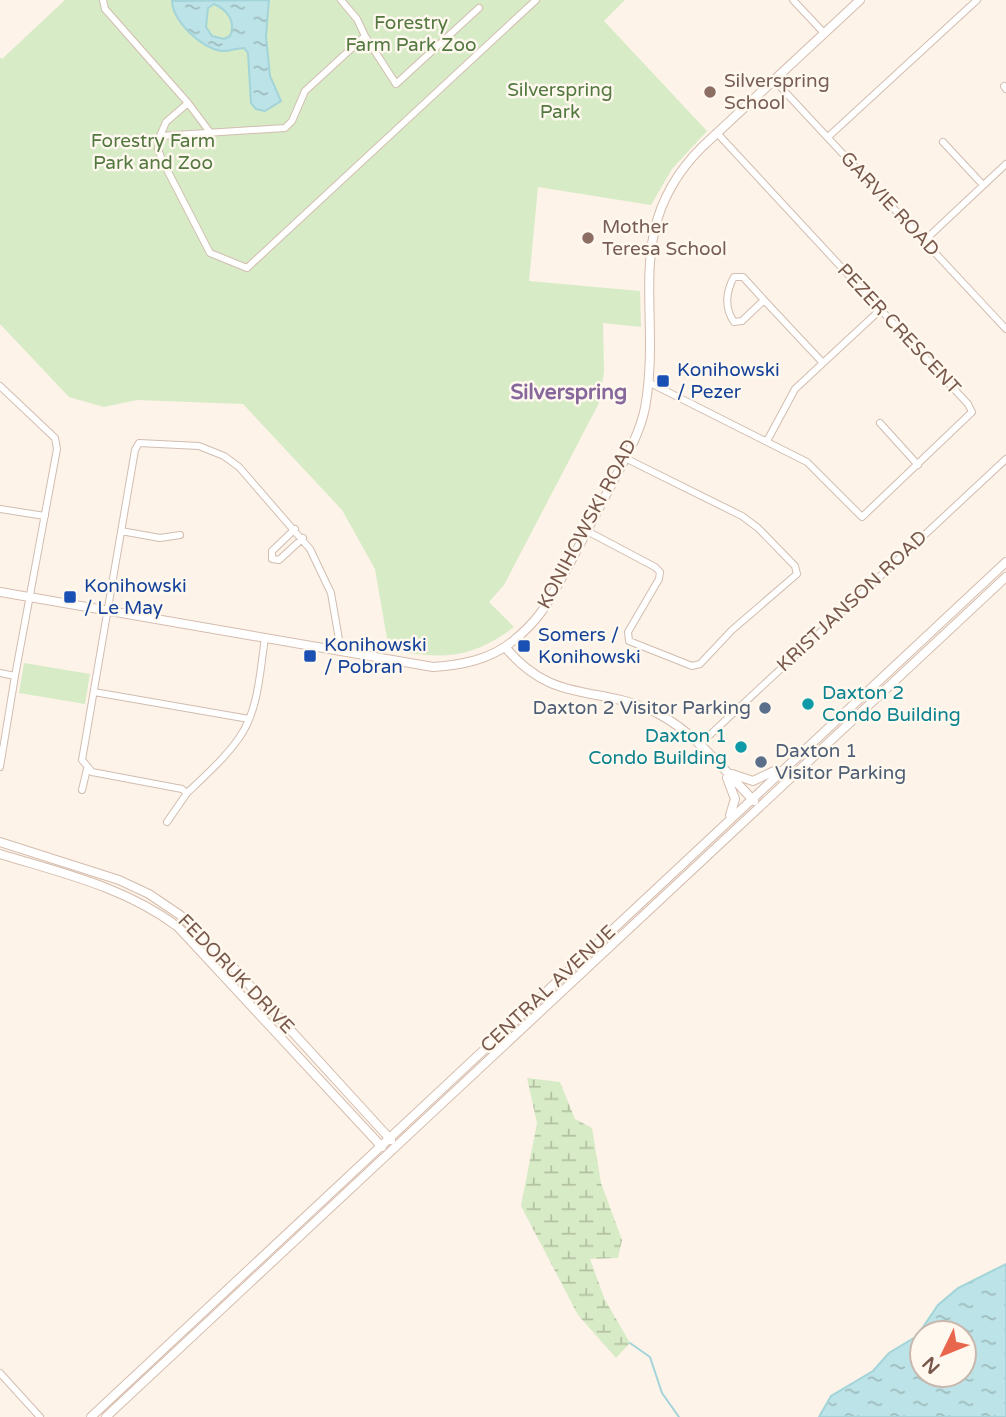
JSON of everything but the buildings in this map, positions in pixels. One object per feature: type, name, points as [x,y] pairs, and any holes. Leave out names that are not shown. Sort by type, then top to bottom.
[{"type":"main road","name":"KONIHOWSKI ROAD","points":[[0,592],[433,667],[458,665],[505,647],[541,613],[625,458],[644,411],[648,382],[649,257],[657,213],[683,166],[860,0]]},
{"type":"main road","name":"CENTRAL AVENUE","points":[[91,1417],[1006,562]]},
{"type":"main road","name":"CENTRAL AVENUE","points":[[106,1417],[1006,577]]},
{"type":"main road","points":[[505,647],[518,663],[545,683],[640,706],[674,723],[759,806]]},
{"type":"main road","points":[[723,769],[753,781],[789,762]]},
{"type":"main road","points":[[723,769],[735,799],[727,821]]},
{"type":"main road","name":"FEDORUK DRIVE","points":[[0,842],[119,880],[149,894],[180,915],[233,967],[396,1146]]},
{"type":"main road","name":"FEDORUK DRIVE","points":[[0,855],[108,887],[150,907],[170,921],[213,961],[387,1154]]},
{"type":"street","points":[[103,0],[106,9],[209,131]]},
{"type":"street","points":[[341,0],[357,19],[396,83],[479,8]]},
{"type":"street","points":[[188,103],[166,122],[158,149],[209,253],[247,268],[536,0]]},
{"type":"street","points":[[793,0],[824,33]]},
{"type":"street","points":[[828,137],[977,0]]},
{"type":"street","points":[[160,136],[285,128],[292,121],[305,91],[365,36]]},
{"type":"street","name":"GARVIE ROAD","points":[[774,80],[1006,329]]},
{"type":"street","name":"PEZER CRESCENT","points":[[648,382],[807,462],[862,517],[970,416],[971,409],[717,133]]},
{"type":"street","points":[[943,142],[983,185]]},
{"type":"street","points":[[924,241],[1006,164]]},
{"type":"street","points":[[764,300],[742,321],[734,322],[728,314],[727,289],[734,276],[743,277],[823,363]]},
{"type":"street","points":[[767,442],[795,389],[880,310]]},
{"type":"street","points":[[0,386],[57,442],[0,767]]},
{"type":"street","points":[[880,423],[918,465]]},
{"type":"street","points":[[82,790],[87,769],[82,760],[107,611],[135,450],[142,441],[199,446],[224,456],[239,467],[303,538],[327,582],[341,651]]},
{"type":"street","points":[[587,531],[655,566],[660,572],[659,579],[628,632],[629,642],[692,666],[701,664],[732,630],[797,574],[795,566],[753,524],[625,458]]},
{"type":"street","name":"KRISTJANSON ROAD","points":[[699,745],[1006,459]]},
{"type":"street","points":[[0,509],[45,516]]},
{"type":"street","points":[[295,529],[272,551],[272,559],[279,560],[303,538]]},
{"type":"street","points":[[121,531],[160,538],[180,534]]},
{"type":"street","points":[[167,822],[187,793],[239,739],[249,719],[265,639]]},
{"type":"street","points":[[0,673],[15,676]]},
{"type":"street","points":[[94,692],[249,719]]},
{"type":"street","points":[[87,769],[182,789],[187,793]]},
{"type":"street","points":[[0,1373],[40,1417]]},
{"type":"green space","points":[[65,0],[625,0],[604,21],[707,131],[672,169],[651,205],[538,187],[529,281],[640,291],[641,327],[603,323],[604,372],[599,403],[504,585],[489,602],[514,627],[483,646],[454,654],[424,655],[389,650],[375,569],[342,510],[243,404],[137,400],[104,407],[69,397],[0,324],[0,57],[2,59]]},
{"type":"green space","points":[[24,663],[90,674],[85,704],[19,693]]},
{"type":"green space","points":[[527,1078],[560,1082],[575,1119],[592,1128],[601,1183],[622,1240],[618,1258],[590,1259],[605,1300],[630,1343],[616,1358],[578,1315],[521,1206],[537,1123]]},
{"type":"water","points":[[269,0],[266,36],[270,76],[281,101],[265,111],[256,109],[251,103],[248,53],[244,48],[227,51],[213,49],[197,39],[182,25],[172,1]],"holes":[[[214,4],[230,17],[232,26],[230,36],[224,39],[212,36],[206,27],[208,8]]]},
{"type":"water","points":[[1006,1264],[1006,1417],[819,1417],[831,1396],[873,1371],[889,1353],[908,1341],[908,1389],[978,1389],[978,1319],[929,1319],[938,1305],[958,1288]]},
{"type":"waterway","points":[[630,1343],[650,1357],[662,1393],[679,1417]]},
{"type":"place","name":"Silverspring School","points":[[710,92]]},
{"type":"place","name":"Mother Teresa School","points":[[588,238]]},
{"type":"place","name":"Konihowski / Pezer","points":[[663,381]]},
{"type":"place","name":"Konihowski / Le May","points":[[70,597]]},
{"type":"place","name":"Somers / Konihowski","points":[[524,646]]},
{"type":"place","name":"Konihowski / Pobran","points":[[310,656]]},
{"type":"place","name":"Daxton 2 Condo Building","points":[[808,704]]},
{"type":"place","name":"Daxton 2 Visitor Parking","points":[[765,708]]},
{"type":"place","name":"Daxton 1 Condo Building","points":[[741,747]]},
{"type":"place","name":"Daxton 1 Visitor Parking","points":[[761,762]]},
{"type":"district","name":"Silverspring","points":[[569,392]]},
{"type":"park label","name":"Forestry Farm Park Zoo","points":[[411,34]]},
{"type":"park label","name":"Silverspring Park","points":[[560,101]]},
{"type":"park label","name":"Forestry Farm Park and Zoo","points":[[153,152]]}]
